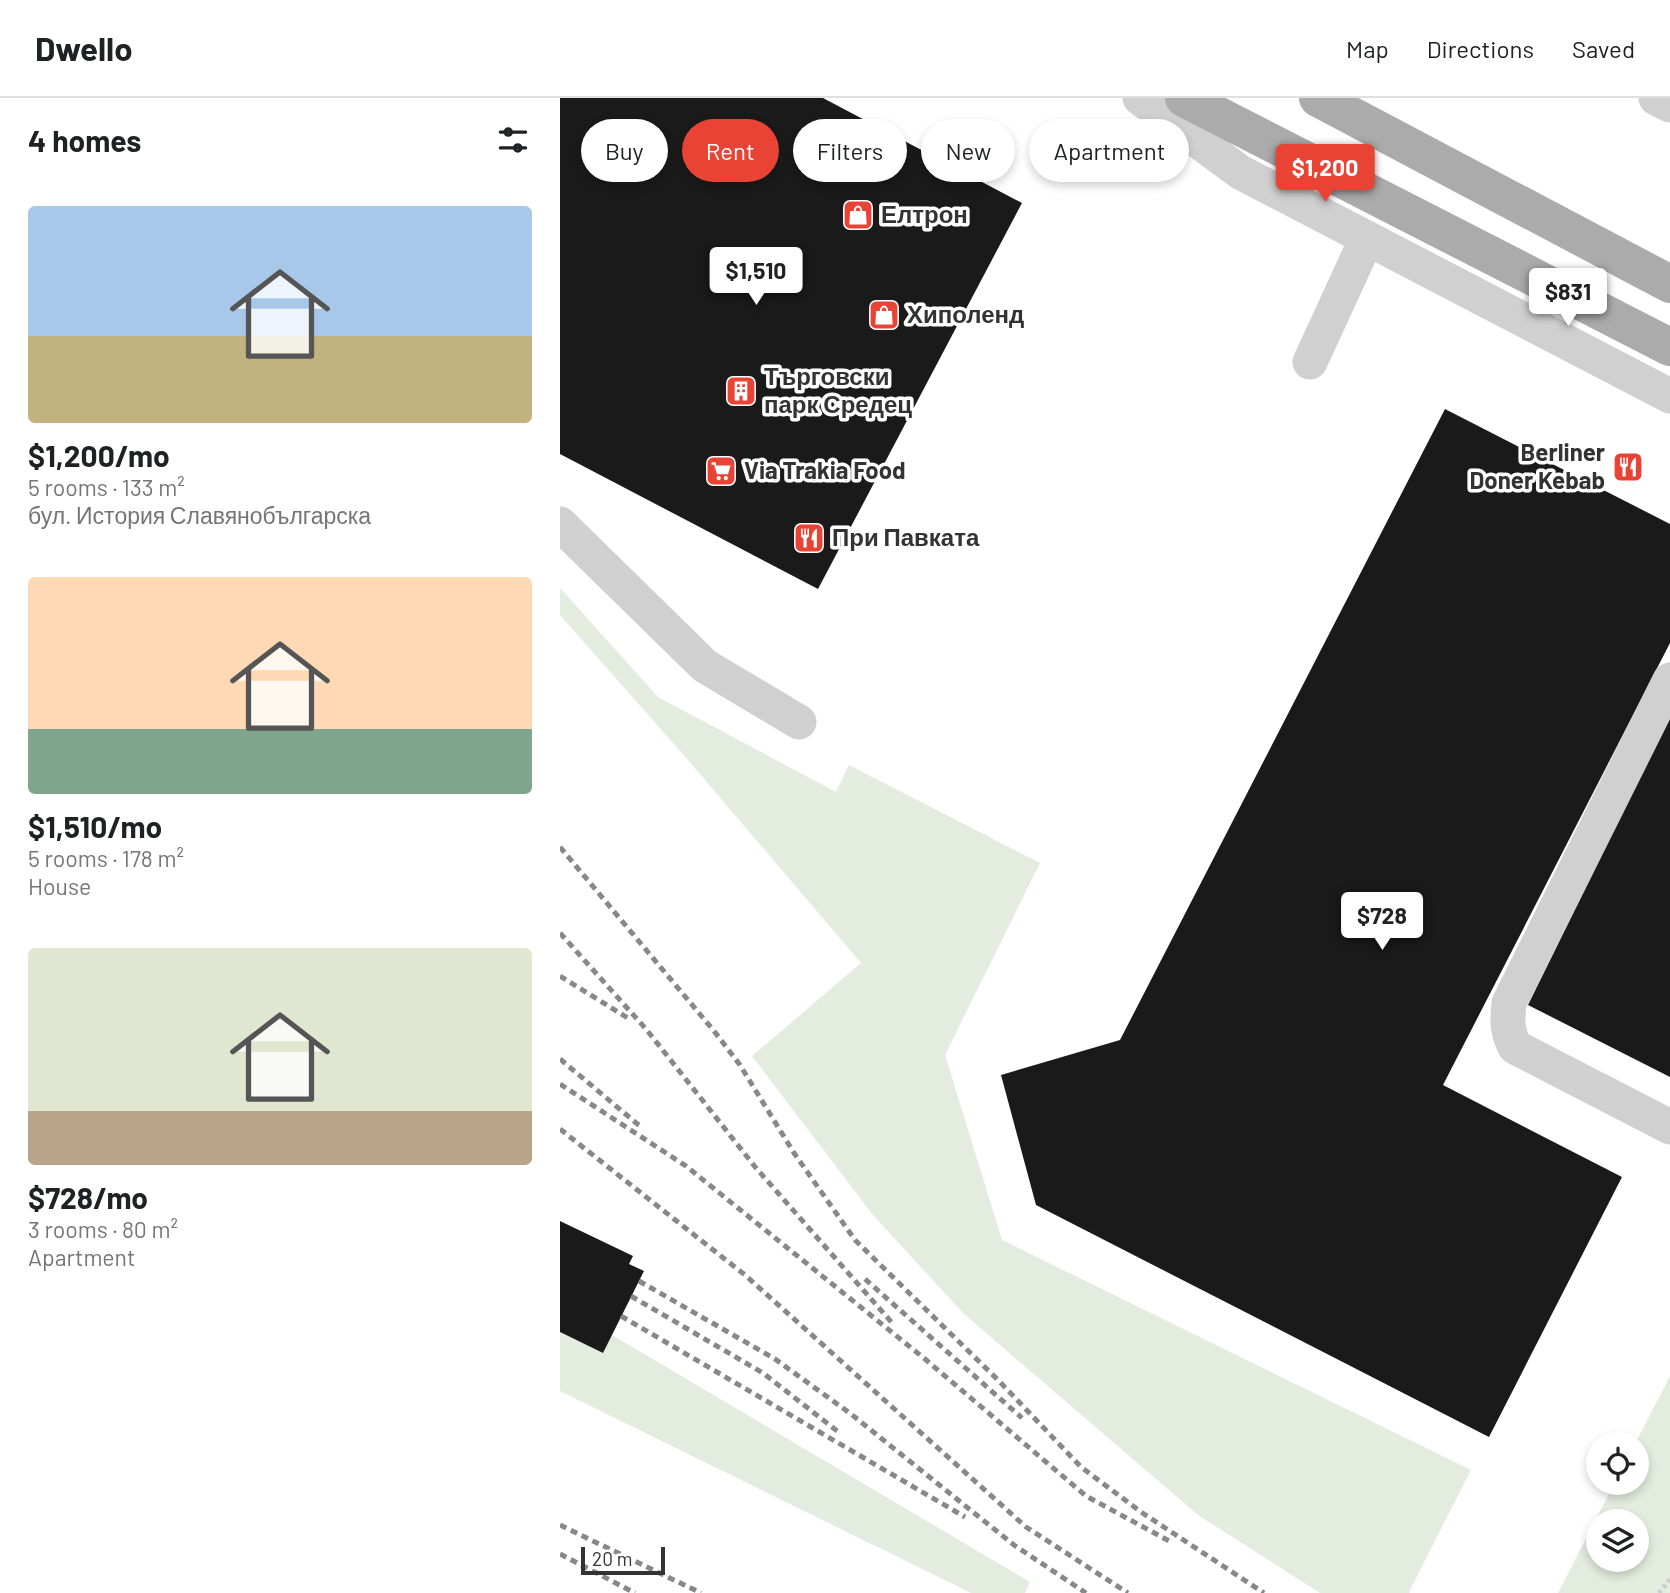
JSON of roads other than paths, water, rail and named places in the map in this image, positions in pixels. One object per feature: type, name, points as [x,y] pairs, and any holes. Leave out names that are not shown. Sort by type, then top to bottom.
[{"type":"main road","points":[[1184,98],[1670,347]]},
{"type":"main road","points":[[1318,98],[1670,284]]},
{"type":"lane","points":[[1140,98],[1240,172],[1670,396]]},
{"type":"lane","points":[[1656,98],[1670,105]]},
{"type":"lane","points":[[1310,362],[1367,238]]},
{"type":"lane","points":[[560,524],[705,666],[799,722]]},
{"type":"lane","points":[[1670,680],[1509,1003],[1506,1022],[1508,1034],[1515,1047],[1670,1127]]},
{"type":"railway","points":[[560,847],[740,1065],[794,1153],[855,1240],[999,1381],[1081,1467],[1141,1512],[1264,1593]]},
{"type":"railway","points":[[560,933],[646,1029],[756,1168],[894,1325]]},
{"type":"railway","points":[[560,976],[631,1020]]},
{"type":"railway","points":[[560,1059],[641,1127]]},
{"type":"railway","points":[[560,1084],[686,1166],[925,1359],[1086,1496],[1171,1542]]},
{"type":"railway","points":[[560,1129],[745,1275],[1026,1527],[1128,1593]]},
{"type":"railway","points":[[865,1279],[1022,1418]]},
{"type":"railway","points":[[639,1281],[775,1359],[851,1414],[1014,1545],[1086,1593]]},
{"type":"railway","points":[[631,1296],[763,1373],[841,1434]]},
{"type":"railway","points":[[621,1316],[965,1517]]},
{"type":"railway","points":[[560,1525],[701,1593]]},
{"type":"railway","points":[[560,1554],[635,1593]]},
{"type":"place","name":"Елтрон","points":[[858,215]]},
{"type":"place","name":"Хиполенд","points":[[884,315]]},
{"type":"place","name":"Търговски парк Средец","points":[[741,391]]},
{"type":"place","name":"Berliner Doner Kebab","points":[[1628,467]]},
{"type":"place","name":"Via Trakia Food","points":[[721,471]]},
{"type":"place","name":"При Павката","points":[[809,538]]}]
